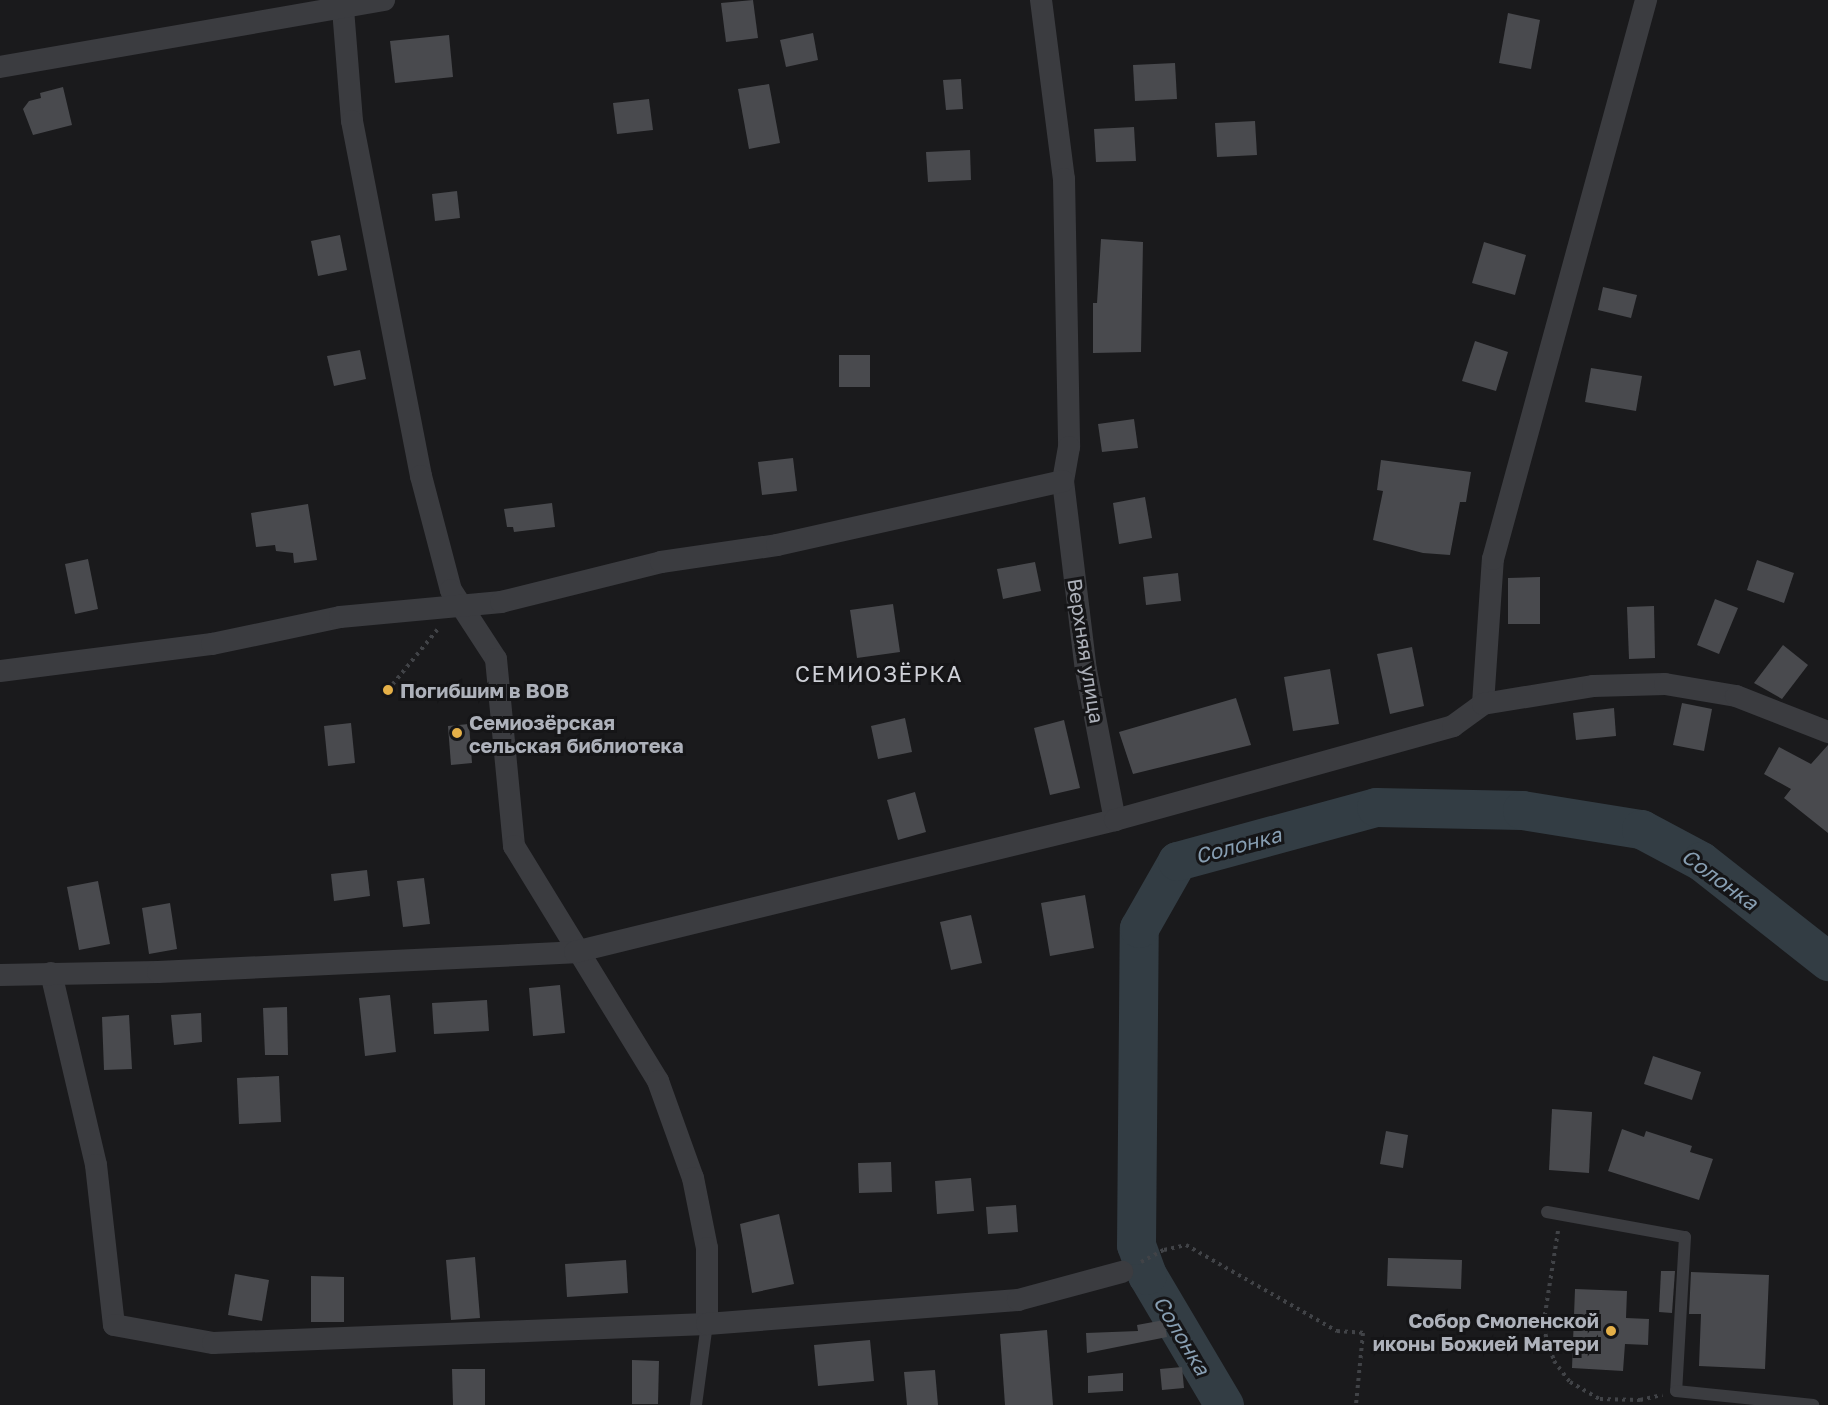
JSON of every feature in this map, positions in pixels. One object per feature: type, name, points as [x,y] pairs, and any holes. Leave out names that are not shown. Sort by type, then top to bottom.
[{"type":"street","points":[[0,67],[343,9],[384,0]]},
{"type":"street","points":[[0,671],[212,644],[340,617],[459,603],[501,602],[661,562],[777,544],[1062,481],[1070,447],[1064,179],[1041,0]]},
{"type":"street","points":[[1483,704],[1493,559],[1646,0]]},
{"type":"street","points":[[343,9],[352,121],[421,476],[451,590],[496,659],[514,846],[575,952],[658,1081],[693,1178],[707,1248],[707,1324]]},
{"type":"street","name":"Верхняя улица","points":[[1062,481],[1086,670],[1115,820]]},
{"type":"street","points":[[0,975],[575,952],[1115,820],[1453,726],[1483,704],[1593,686],[1665,684],[1736,696],[1826,727]]},
{"type":"street","points":[[51,974],[96,1165],[114,1326],[213,1343],[707,1324],[1018,1300],[1122,1272]]},
{"type":"lane","points":[[1547,1212],[1685,1237],[1676,1391],[1813,1405]]},
{"type":"lane","points":[[696,1405],[707,1324]]},
{"type":"path","points":[[388,690],[459,603]]},
{"type":"path","points":[[1560,1214],[1544,1327],[1554,1361],[1570,1382],[1600,1399],[1640,1400],[1676,1391]]},
{"type":"path","points":[[1164,1250],[1186,1245],[1337,1331],[1363,1333],[1356,1405]]},
{"type":"building","points":[[753,0],[758,38],[726,42],[721,3]]},
{"type":"building","points":[[1508,13],[1540,20],[1531,69],[1499,63]]},
{"type":"building","points":[[813,33],[818,60],[786,67],[780,40]]},
{"type":"building","points":[[449,35],[453,77],[395,83],[390,41]]},
{"type":"building","points":[[1175,63],[1177,99],[1135,101],[1133,65]]},
{"type":"building","points":[[961,79],[963,109],[946,110],[943,80]]},
{"type":"building","points":[[769,84],[780,143],[749,149],[738,89]]},
{"type":"building","points":[[63,87],[72,125],[33,135],[23,109],[29,101],[41,98],[40,93]]},
{"type":"building","points":[[649,99],[653,130],[617,134],[613,103]]},
{"type":"building","points":[[1255,121],[1257,155],[1217,157],[1215,123]]},
{"type":"building","points":[[1134,127],[1136,161],[1096,162],[1094,129]]},
{"type":"building","points":[[970,150],[971,180],[928,182],[926,152]]},
{"type":"building","points":[[457,191],[460,218],[435,221],[432,194]]},
{"type":"building","points":[[340,235],[347,270],[318,276],[311,241]]},
{"type":"building","points":[[1101,239],[1143,242],[1141,352],[1093,353],[1093,303],[1097,303]]},
{"type":"building","points":[[1484,242],[1526,255],[1515,295],[1472,283]]},
{"type":"building","points":[[1603,287],[1637,295],[1631,318],[1598,310]]},
{"type":"building","points":[[1475,341],[1508,352],[1496,391],[1462,381]]},
{"type":"building","points":[[360,350],[366,379],[334,386],[327,356]]},
{"type":"building","points":[[839,355],[870,355],[870,387],[839,387]]},
{"type":"building","points":[[1591,368],[1642,376],[1636,411],[1585,402]]},
{"type":"building","points":[[1134,419],[1138,448],[1102,452],[1098,424]]},
{"type":"building","points":[[793,458],[797,491],[762,495],[758,462]]},
{"type":"building","points":[[1381,460],[1471,472],[1466,502],[1460,502],[1450,555],[1423,553],[1373,540],[1383,491],[1377,490]]},
{"type":"building","points":[[1145,497],[1152,538],[1119,544],[1113,503]]},
{"type":"building","points":[[552,503],[555,527],[514,532],[513,527],[507,527],[504,509]]},
{"type":"building","points":[[308,504],[317,560],[294,563],[293,553],[276,551],[275,545],[256,547],[251,513]]},
{"type":"building","points":[[88,559],[98,609],[75,614],[65,564]]},
{"type":"building","points":[[1757,560],[1794,573],[1784,603],[1747,590]]},
{"type":"building","points":[[1035,562],[1041,591],[1003,599],[997,569]]},
{"type":"building","points":[[1178,573],[1181,601],[1146,605],[1143,577]]},
{"type":"building","points":[[1540,577],[1540,624],[1508,624],[1508,578]]},
{"type":"building","points":[[1715,599],[1738,608],[1719,654],[1697,645]]},
{"type":"building","points":[[893,604],[900,652],[857,658],[850,610]]},
{"type":"building","points":[[1654,606],[1655,658],[1629,659],[1627,607]]},
{"type":"building","points":[[1783,645],[1808,665],[1782,699],[1754,683]]},
{"type":"building","points":[[1412,647],[1424,706],[1390,714],[1377,654]]},
{"type":"building","points":[[1330,669],[1339,724],[1293,731],[1284,677]]},
{"type":"building","points":[[1236,698],[1251,745],[1133,774],[1119,732]]},
{"type":"building","points":[[1682,703],[1712,709],[1704,751],[1673,745]]},
{"type":"building","points":[[1614,708],[1616,736],[1576,740],[1573,713]]},
{"type":"building","points":[[905,718],[912,752],[878,759],[871,726]]},
{"type":"building","points":[[1064,720],[1080,788],[1050,795],[1034,728]]},
{"type":"building","points":[[351,723],[355,763],[328,766],[324,726]]},
{"type":"building","points":[[469,724],[472,763],[451,765],[448,726]]},
{"type":"building","points":[[1828,745],[1828,833],[1784,798],[1791,789],[1764,774],[1779,747],[1811,764]]},
{"type":"building","points":[[915,792],[926,832],[898,840],[887,800]]},
{"type":"building","points":[[367,870],[370,896],[334,901],[331,874]]},
{"type":"building","points":[[424,878],[430,924],[403,927],[397,881]]},
{"type":"building","points":[[98,881],[110,944],[79,950],[67,887]]},
{"type":"building","points":[[1085,895],[1094,948],[1050,956],[1041,903]]},
{"type":"building","points":[[170,903],[177,949],[149,954],[142,908]]},
{"type":"building","points":[[971,915],[982,963],[951,970],[940,922]]},
{"type":"building","points":[[560,985],[565,1033],[533,1036],[529,988]]},
{"type":"building","points":[[390,995],[396,1052],[365,1056],[359,998]]},
{"type":"building","points":[[487,1000],[489,1031],[434,1034],[432,1003]]},
{"type":"building","points":[[287,1007],[288,1055],[265,1055],[263,1008]]},
{"type":"building","points":[[201,1013],[202,1042],[174,1045],[171,1015]]},
{"type":"building","points":[[129,1015],[132,1069],[104,1070],[102,1017]]},
{"type":"building","points":[[1653,1056],[1701,1072],[1692,1100],[1644,1084]]},
{"type":"building","points":[[279,1076],[281,1122],[239,1124],[237,1078]]},
{"type":"building","points":[[1552,1109],[1592,1112],[1589,1173],[1549,1170]]},
{"type":"building","points":[[1622,1129],[1644,1137],[1646,1131],[1692,1146],[1690,1152],[1713,1159],[1699,1200],[1608,1171]]},
{"type":"building","points":[[1386,1131],[1408,1135],[1403,1168],[1380,1164]]},
{"type":"building","points":[[891,1162],[892,1192],[859,1193],[858,1163]]},
{"type":"building","points":[[971,1178],[974,1211],[937,1214],[935,1181]]},
{"type":"building","points":[[1016,1205],[1018,1232],[988,1234],[986,1207]]},
{"type":"building","points":[[779,1214],[794,1284],[752,1293],[740,1224]]},
{"type":"building","points":[[475,1257],[480,1318],[451,1320],[446,1260]]},
{"type":"building","points":[[1388,1258],[1462,1260],[1461,1289],[1387,1286]]},
{"type":"building","points":[[626,1260],[628,1293],[567,1297],[565,1264]]},
{"type":"building","points":[[1661,1271],[1675,1271],[1672,1313],[1659,1312]]},
{"type":"building","points":[[1691,1272],[1769,1275],[1765,1369],[1699,1366],[1701,1314],[1689,1314]]},
{"type":"building","points":[[235,1274],[269,1280],[262,1321],[228,1315]]},
{"type":"building","points":[[311,1276],[344,1277],[344,1322],[311,1322]]},
{"type":"building","name":"Собор Смоленской иконы Божией Матери","points":[[1575,1289],[1627,1291],[1626,1318],[1649,1319],[1648,1345],[1625,1344],[1623,1371],[1572,1368]]},
{"type":"building","points":[[1164,1320],[1167,1337],[1087,1353],[1086,1333],[1138,1331],[1137,1325]]},
{"type":"building","points":[[1047,1330],[1053,1405],[1005,1405],[1000,1334]]},
{"type":"building","points":[[870,1340],[874,1381],[818,1386],[814,1345]]},
{"type":"building","points":[[632,1360],[659,1361],[658,1404],[632,1404]]},
{"type":"building","points":[[1182,1367],[1184,1388],[1162,1390],[1160,1369]]},
{"type":"building","points":[[452,1369],[485,1369],[485,1405],[453,1405]]},
{"type":"building","points":[[935,1370],[938,1405],[907,1405],[904,1372]]},
{"type":"building","points":[[1123,1373],[1123,1391],[1088,1393],[1088,1376]]},
{"type":"waterway","name":"Солонка","points":[[1224,1405],[1147,1275],[1136,1245],[1139,928],[1177,861],[1376,807],[1522,810],[1641,829],[1701,861],[1828,961]]},
{"type":"place","name":"Погибшим в ВОВ","points":[[388,690]]},
{"type":"place","name":"Семиозёрская сельская библиотека","points":[[457,733]]},
{"type":"place","name":"Собор Смоленской иконы Божией Матери","points":[[1611,1331]]},
{"type":"district","name":"СЕМИОЗЁРКА","points":[[879,674]]}]
